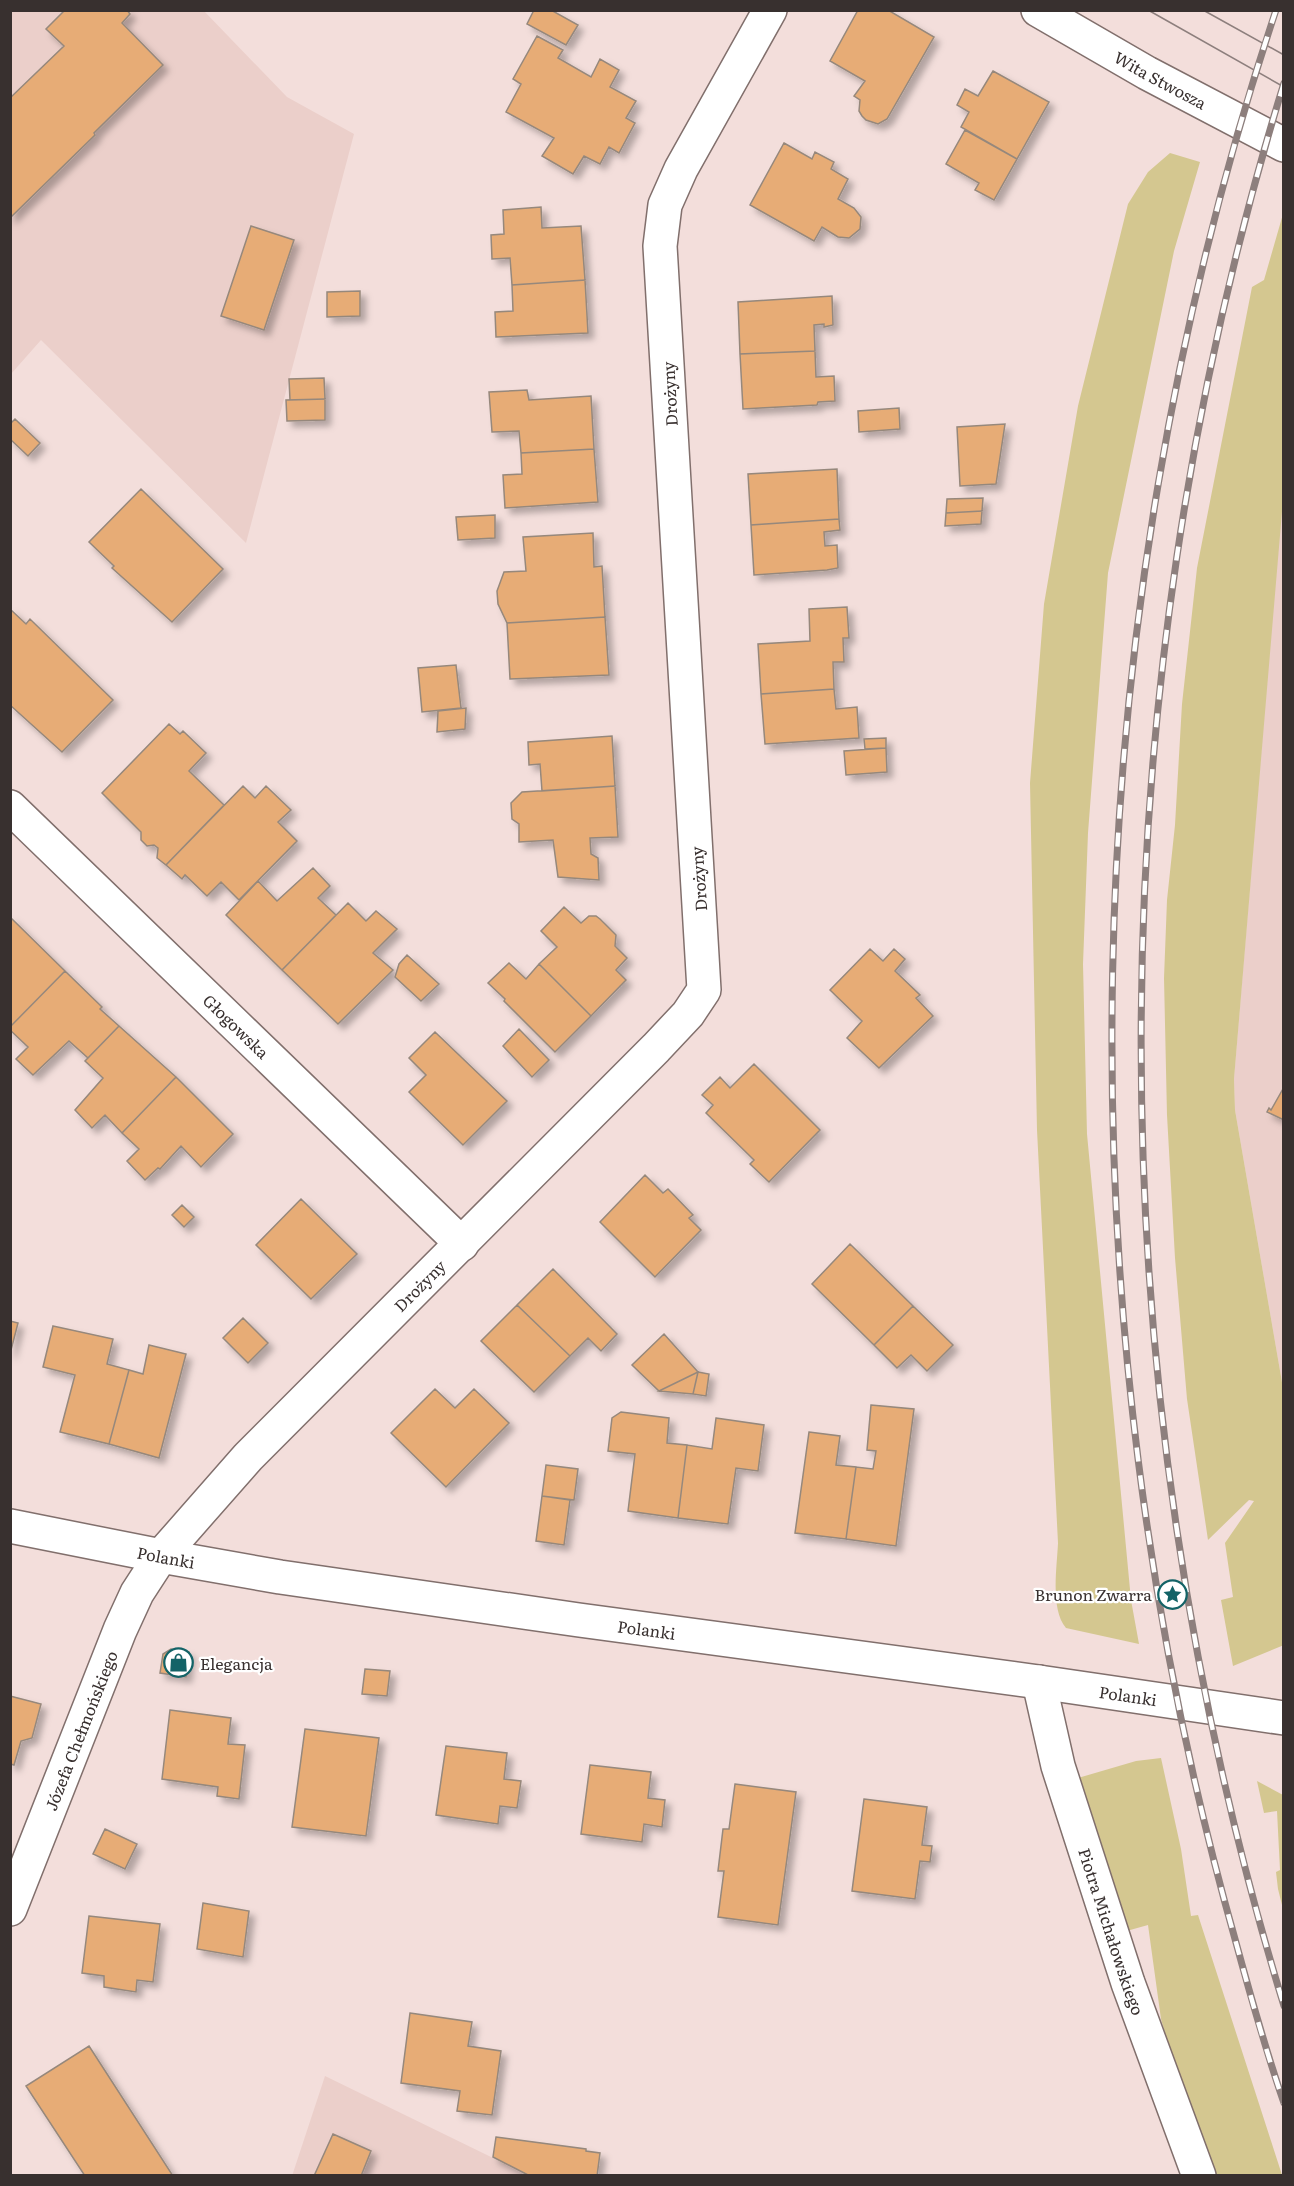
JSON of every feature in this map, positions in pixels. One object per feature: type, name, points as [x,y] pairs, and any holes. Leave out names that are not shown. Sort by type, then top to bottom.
[{"type":"street","name":"Drożyny","points":[[161,1556],[248,1457],[656,1048],[687,1014],[704,990],[660,246],[665,205],[681,170],[770,10]]},
{"type":"street","name":"Wita Stwosza","points":[[1038,10],[1147,73],[1284,145]]},
{"type":"street","name":"Głogowska","points":[[10,807],[462,1244]]},
{"type":"street","name":"Polanki","points":[[10,1526],[280,1577],[1284,1718]]},
{"type":"street","name":"Józefa Chełmońskiego","points":[[10,1909],[120,1630],[137,1593],[161,1556]]},
{"type":"street","name":"Piotra Michałowskiego","points":[[1039,1682],[1058,1766],[1128,1983],[1199,2175]]},
{"type":"shaded area","points":[[11,11],[204,11],[287,97],[354,134],[246,543],[41,340],[11,374]]},
{"type":"shaded area","points":[[1170,153],[1200,162],[1174,251],[1108,573],[1088,833],[1083,964],[1087,1134],[1131,1600],[1139,1644],[1066,1628],[1061,1620],[1056,1599],[1058,1543],[1037,1130],[1030,783],[1044,604],[1078,406],[1128,204],[1148,172]]},
{"type":"shaded area","points":[[1283,214],[1284,488],[1234,1079],[1235,1110],[1283,1388],[1284,1645],[1233,1666],[1221,1600],[1233,1597],[1225,1543],[1254,1501],[1249,1500],[1208,1540],[1187,1399],[1175,1258],[1167,1115],[1164,978],[1167,900],[1175,825],[1182,704],[1197,568],[1252,287],[1264,280]]},
{"type":"shaded area","points":[[1283,488],[1283,1388],[1235,1110],[1234,1079]]},
{"type":"shaded area","points":[[1161,1758],[1181,1849],[1191,1916],[1198,1915],[1282,2175],[1211,2175],[1190,2122],[1161,2019],[1148,1925],[1123,1932],[1078,1778],[1136,1761]]},
{"type":"shaded area","points":[[1257,1781],[1283,1795],[1283,1909],[1276,1872],[1280,1870],[1277,1811],[1264,1813]]},
{"type":"shaded area","points":[[325,2076],[528,2175],[292,2176]]},
{"type":"building","points":[[65,10],[127,10],[130,14],[122,23],[163,65],[10,218],[10,98],[64,46],[46,29]]},
{"type":"building","points":[[534,10],[551,10],[578,25],[566,45],[527,24]]},
{"type":"building","points":[[858,10],[888,10],[934,37],[887,119],[878,124],[862,116],[859,111],[860,100],[854,96],[865,81],[830,61]]},
{"type":"building","points":[[537,36],[563,50],[558,58],[591,77],[600,59],[619,70],[610,87],[636,101],[626,118],[635,123],[619,153],[609,147],[600,164],[584,156],[573,174],[542,156],[554,138],[506,112],[521,84],[513,79]]},
{"type":"building","points":[[993,71],[1049,102],[1017,159],[961,127],[969,112],[957,105],[965,89],[978,96]]},
{"type":"building","points":[[965,130],[1017,159],[994,200],[975,190],[979,183],[946,164]]},
{"type":"building","points":[[784,143],[812,159],[815,152],[834,162],[831,169],[848,179],[838,199],[854,208],[861,217],[860,229],[849,238],[838,237],[822,227],[814,241],[750,205]]},
{"type":"building","points":[[541,207],[542,228],[581,226],[585,280],[512,285],[510,258],[492,259],[491,235],[504,234],[503,210]]},
{"type":"building","points":[[251,226],[294,240],[264,330],[221,316]]},
{"type":"building","points":[[585,280],[588,333],[496,337],[495,312],[513,311],[512,285]]},
{"type":"building","points":[[360,291],[360,316],[327,317],[327,292]]},
{"type":"building","points":[[832,296],[833,325],[824,327],[824,324],[814,325],[815,351],[740,354],[738,302]]},
{"type":"building","points":[[815,351],[816,377],[834,376],[835,401],[818,402],[817,405],[743,409],[740,354]]},
{"type":"building","points":[[324,378],[325,399],[290,400],[289,379]]},
{"type":"building","points":[[527,390],[529,400],[591,396],[594,449],[521,453],[519,431],[492,432],[489,392]]},
{"type":"building","points":[[325,399],[325,420],[287,421],[286,400]]},
{"type":"building","points":[[899,408],[900,429],[859,432],[858,411]]},
{"type":"building","points":[[15,419],[40,443],[28,456],[10,439],[10,424]]},
{"type":"building","points":[[1005,424],[996,484],[960,486],[957,427]]},
{"type":"building","points":[[594,449],[598,502],[505,508],[503,475],[522,474],[521,453]]},
{"type":"building","points":[[837,469],[839,519],[751,525],[748,474]]},
{"type":"building","points":[[141,489],[223,569],[172,622],[112,568],[114,566],[89,542]]},
{"type":"building","points":[[983,498],[982,511],[946,513],[947,499]]},
{"type":"building","points":[[982,511],[981,524],[945,526],[946,513]]},
{"type":"building","points":[[495,515],[495,538],[458,540],[456,517]]},
{"type":"building","points":[[839,519],[840,530],[824,532],[825,546],[837,545],[838,568],[754,575],[751,525]]},
{"type":"building","points":[[593,533],[594,567],[602,566],[605,617],[507,623],[498,604],[497,591],[504,572],[526,571],[523,537]]},
{"type":"building","points":[[847,607],[849,638],[843,638],[844,662],[833,662],[834,689],[761,694],[758,644],[810,641],[809,609]]},
{"type":"building","points":[[10,609],[26,624],[30,619],[113,700],[62,752],[10,705]]},
{"type":"building","points":[[605,617],[609,675],[510,679],[507,623]]},
{"type":"building","points":[[456,665],[461,708],[422,712],[418,668]]},
{"type":"building","points":[[834,689],[836,709],[857,707],[859,738],[765,744],[761,694]]},
{"type":"building","points":[[466,708],[465,729],[437,732],[438,711]]},
{"type":"building","points":[[169,724],[180,734],[183,731],[206,753],[189,771],[224,805],[166,865],[157,858],[158,848],[154,845],[147,846],[141,840],[141,832],[102,793]]},
{"type":"building","points":[[612,736],[615,786],[542,791],[540,764],[529,765],[528,742]]},
{"type":"building","points":[[886,738],[886,748],[865,749],[864,739]]},
{"type":"building","points":[[886,748],[887,772],[846,775],[844,751]]},
{"type":"building","points":[[243,786],[255,798],[266,786],[291,810],[278,822],[297,841],[239,900],[221,882],[207,896],[185,875],[182,879],[166,865]]},
{"type":"building","points":[[615,786],[618,837],[590,838],[591,854],[598,858],[599,880],[558,877],[553,840],[519,842],[519,824],[512,819],[511,803],[522,792]]},
{"type":"building","points":[[313,868],[330,886],[318,898],[336,915],[282,970],[226,915],[258,881],[277,901]]},
{"type":"building","points":[[348,903],[366,921],[376,911],[397,929],[373,953],[393,970],[338,1024],[282,970]]},
{"type":"building","points":[[564,907],[581,923],[589,916],[596,916],[600,919],[616,935],[615,946],[627,958],[616,970],[626,980],[591,1016],[539,964],[557,947],[541,931]]},
{"type":"building","points":[[10,917],[65,971],[10,1027]]},
{"type":"building","points":[[870,949],[883,961],[894,949],[905,959],[895,971],[920,995],[916,998],[933,1016],[879,1068],[847,1038],[862,1021],[830,990]]},
{"type":"building","points":[[407,955],[439,984],[421,1001],[395,977],[399,964]]},
{"type":"building","points":[[509,963],[526,979],[539,964],[591,1016],[555,1052],[488,983]]},
{"type":"building","points":[[65,971],[119,1026],[88,1058],[69,1041],[33,1075],[16,1059],[28,1047],[10,1030],[10,1027]]},
{"type":"building","points":[[119,1026],[176,1077],[122,1133],[105,1115],[92,1128],[75,1110],[103,1078],[85,1061]]},
{"type":"building","points":[[519,1029],[549,1060],[532,1077],[503,1046]]},
{"type":"building","points":[[435,1032],[507,1101],[463,1145],[409,1092],[426,1075],[409,1058]]},
{"type":"building","points":[[754,1064],[820,1130],[769,1182],[750,1164],[754,1160],[706,1113],[713,1105],[702,1095],[720,1077],[730,1088]]},
{"type":"building","points":[[176,1077],[233,1134],[201,1167],[181,1146],[160,1169],[158,1168],[145,1180],[127,1161],[139,1149],[122,1133]]},
{"type":"building","points":[[1284,1087],[1284,1120],[1267,1112],[1269,1108],[1271,1110]]},
{"type":"building","points":[[645,1175],[663,1193],[668,1189],[693,1215],[689,1218],[701,1230],[655,1277],[600,1222]]},
{"type":"building","points":[[301,1199],[357,1254],[311,1299],[256,1245]]},
{"type":"building","points":[[182,1205],[194,1217],[184,1227],[172,1215]]},
{"type":"building","points":[[850,1244],[913,1306],[874,1345],[812,1284]]},
{"type":"building","points":[[553,1269],[617,1334],[601,1351],[588,1338],[570,1356],[517,1305]]},
{"type":"building","points":[[517,1305],[570,1356],[534,1392],[481,1341]]},
{"type":"building","points":[[913,1306],[953,1345],[927,1371],[911,1355],[897,1368],[874,1345]]},
{"type":"building","points":[[243,1318],[268,1343],[248,1363],[223,1338]]},
{"type":"building","points":[[10,1321],[18,1323],[10,1354]]},
{"type":"building","points":[[53,1326],[113,1339],[107,1364],[129,1370],[109,1444],[60,1432],[75,1375],[43,1367]]},
{"type":"building","points":[[664,1334],[698,1372],[659,1391],[632,1365]]},
{"type":"building","points":[[149,1345],[186,1354],[159,1458],[109,1444],[129,1370],[143,1374]]},
{"type":"building","points":[[698,1372],[709,1374],[706,1396],[693,1394]]},
{"type":"building","points":[[698,1372],[693,1394],[659,1391]]},
{"type":"building","points":[[435,1389],[455,1408],[474,1389],[509,1423],[446,1487],[391,1433]]},
{"type":"building","points":[[871,1405],[914,1409],[896,1546],[846,1539],[856,1467],[873,1469],[876,1451],[867,1450]]},
{"type":"building","points":[[621,1412],[669,1418],[667,1443],[687,1445],[678,1518],[628,1511],[635,1454],[608,1451],[612,1418]]},
{"type":"building","points":[[716,1418],[764,1425],[758,1471],[736,1468],[728,1524],[678,1518],[687,1445],[712,1449]]},
{"type":"building","points":[[809,1432],[840,1436],[836,1465],[856,1467],[846,1539],[795,1533]]},
{"type":"building","points":[[546,1465],[578,1469],[574,1500],[542,1496]]},
{"type":"building","points":[[542,1496],[570,1500],[564,1545],[536,1541]]},
{"type":"building","points":[[171,1649],[189,1652],[186,1677],[160,1673],[163,1654]]},
{"type":"building","points":[[365,1669],[390,1671],[387,1696],[362,1694]]},
{"type":"building","points":[[10,1696],[41,1704],[32,1738],[21,1741],[14,1765],[10,1764]]},
{"type":"building","points":[[170,1710],[231,1718],[228,1744],[245,1745],[239,1799],[217,1796],[218,1787],[162,1779]]},
{"type":"building","points":[[305,1729],[379,1738],[366,1836],[292,1827]]},
{"type":"building","points":[[446,1746],[507,1753],[504,1779],[521,1781],[517,1808],[500,1806],[498,1824],[436,1815]]},
{"type":"building","points":[[590,1765],[651,1772],[648,1798],[665,1800],[662,1827],[644,1824],[642,1842],[581,1834]]},
{"type":"building","points":[[735,1784],[796,1792],[778,1925],[718,1917],[724,1871],[718,1871],[723,1829],[729,1829]]},
{"type":"building","points":[[864,1799],[927,1807],[922,1845],[932,1846],[930,1862],[920,1861],[915,1899],[852,1891]]},
{"type":"building","points":[[105,1829],[137,1844],[125,1869],[93,1854]]},
{"type":"building","points":[[203,1903],[249,1911],[243,1957],[197,1949]]},
{"type":"building","points":[[89,1916],[160,1924],[153,1982],[137,1980],[136,1992],[104,1987],[104,1976],[82,1973]]},
{"type":"building","points":[[410,2013],[472,2022],[468,2046],[501,2051],[492,2115],[457,2111],[460,2091],[401,2083]]},
{"type":"building","points":[[89,2046],[173,2176],[85,2176],[26,2086]]},
{"type":"building","points":[[333,2134],[371,2151],[361,2176],[314,2176]]},
{"type":"building","points":[[496,2137],[586,2149],[586,2151],[600,2153],[597,2176],[530,2176],[493,2157]]},
{"type":"tram line","points":[[1148,10],[1284,87]]},
{"type":"tram line","points":[[1203,10],[1284,55]]},
{"type":"railway","points":[[1276,10],[1208,244],[1158,483],[1127,726],[1113,972],[1117,1217],[1138,1461],[1178,1702],[1235,1939],[1284,2103]]},
{"type":"railway","points":[[1284,83],[1221,318],[1177,558],[1150,800],[1141,1044],[1150,1288],[1177,1531],[1222,1771],[1284,2006]]},
{"type":"place","name":"Brunon Zwarra","points":[[1173,1594]]},
{"type":"place","name":"Elegancja","points":[[179,1663]]}]
